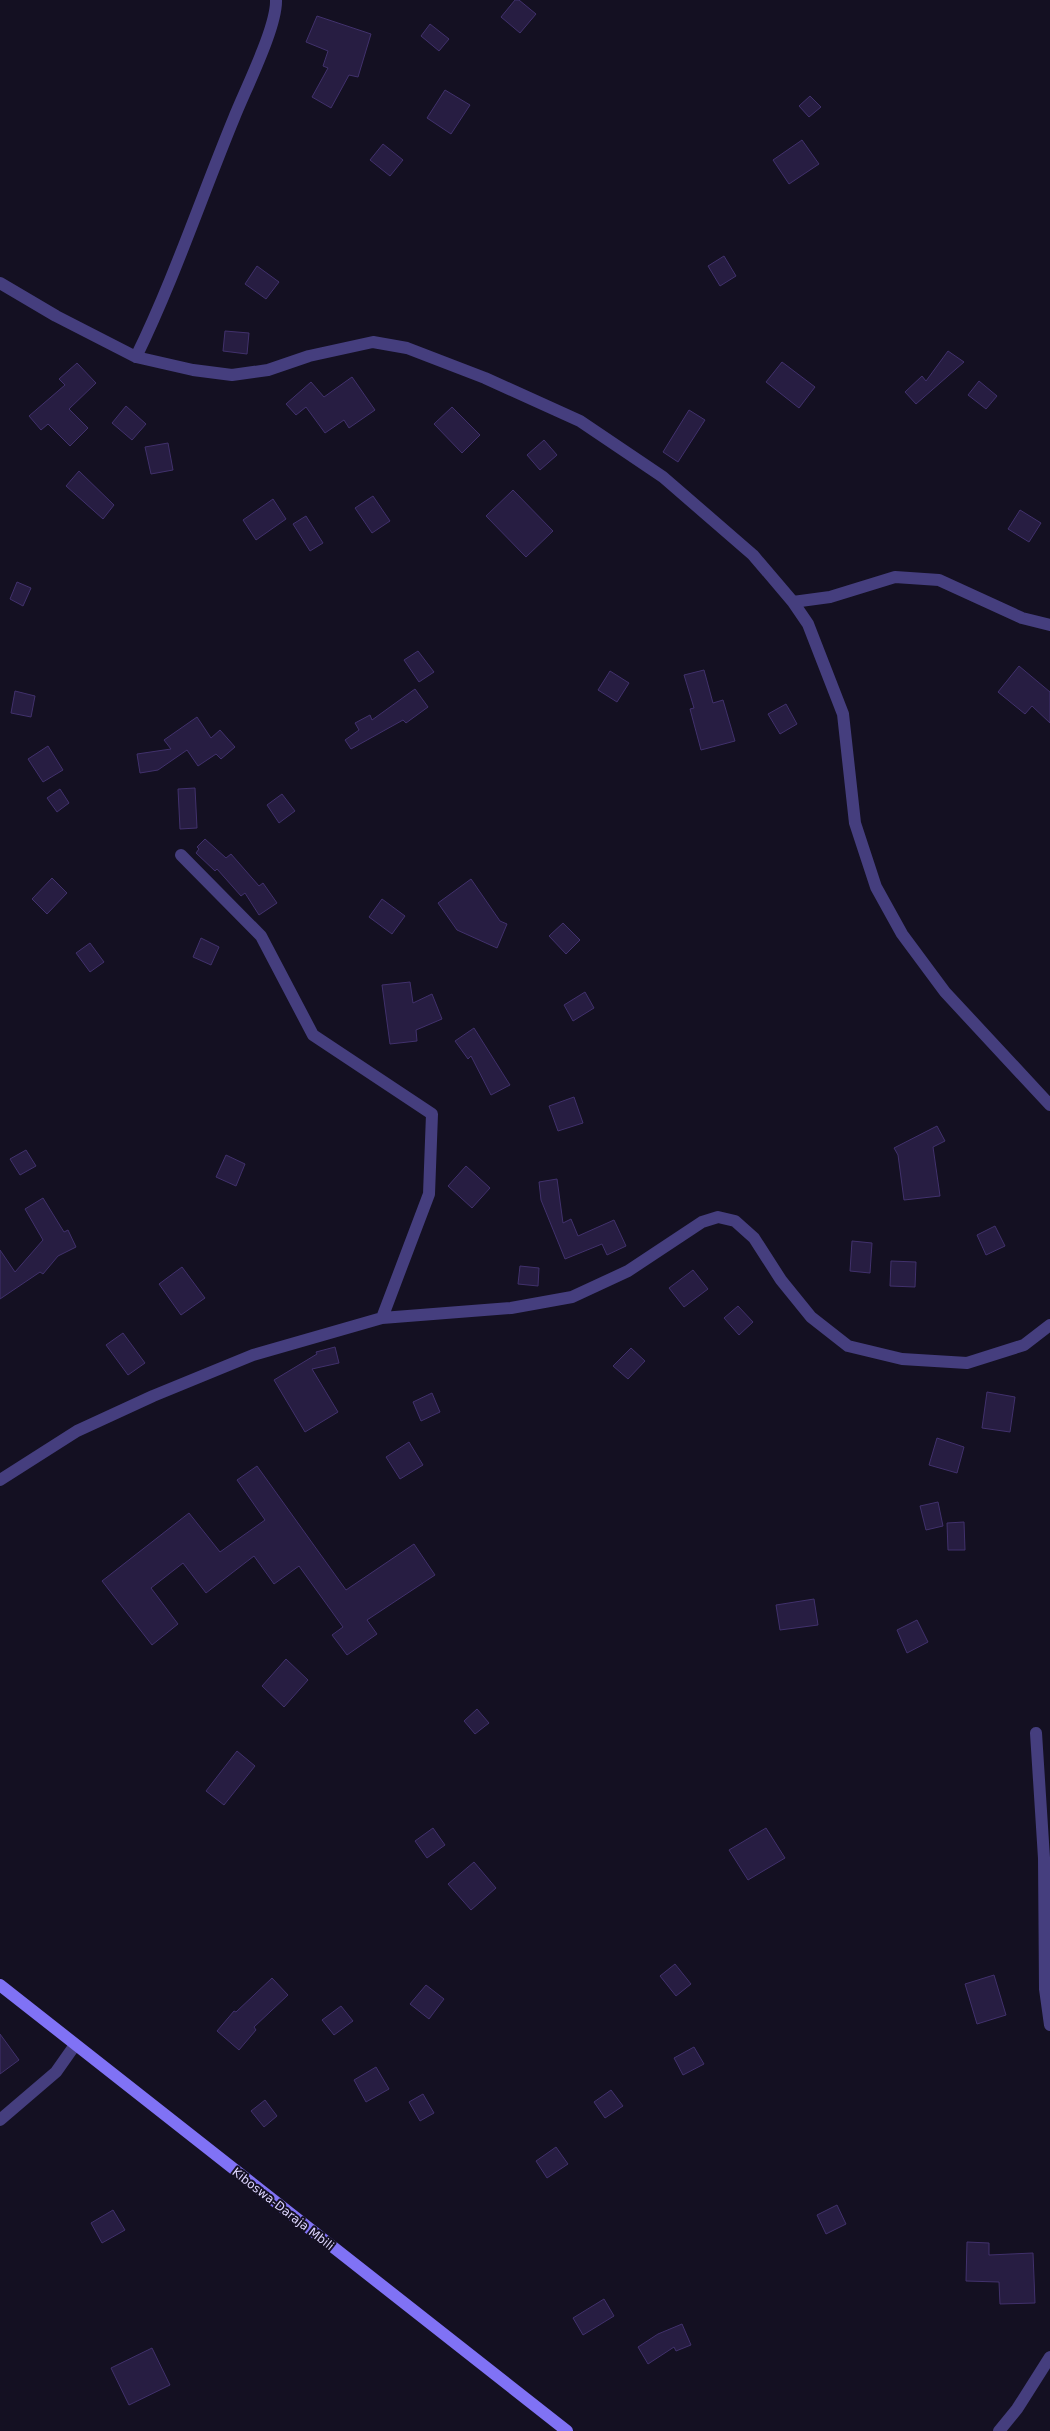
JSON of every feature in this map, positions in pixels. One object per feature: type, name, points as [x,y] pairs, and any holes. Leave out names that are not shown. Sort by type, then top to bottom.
[{"type":"main road","name":"Kiboswa-Daraja Mbili","points":[[0,1985],[75,2046],[567,2431]]},
{"type":"street","points":[[136,357],[158,312],[192,229],[208,182],[277,9],[276,0]]},
{"type":"street","points":[[0,283],[56,316],[136,357],[194,370],[232,375],[268,370],[309,356],[373,342],[407,348],[485,378],[588,427],[663,477],[753,555],[793,602],[808,624],[842,714],[855,823],[876,887],[902,934],[945,992],[1050,1105]]},
{"type":"street","points":[[793,602],[830,597],[895,578],[939,580],[1022,618],[1050,625]]},
{"type":"street","points":[[181,855],[261,936],[313,1036],[432,1114],[429,1194],[382,1318]]},
{"type":"street","points":[[0,1480],[77,1431],[153,1396],[253,1355],[382,1318],[512,1308],[572,1297],[628,1271],[702,1222],[718,1218],[735,1222],[754,1238],[781,1280],[811,1317],[848,1346],[902,1359],[967,1363],[1024,1345],[1050,1325]]},
{"type":"street","points":[[1036,1733],[1044,1858],[1045,1989],[1050,2025]]},
{"type":"street","points":[[0,2120],[56,2072],[75,2046]]},
{"type":"street","points":[[1000,2431],[1017,2409],[1050,2357]]},
{"type":"building","points":[[515,0],[519,0],[536,14],[520,33],[501,17]]},
{"type":"building","points":[[317,16],[371,34],[358,77],[349,75],[331,108],[312,97],[328,68],[323,66],[328,51],[306,42]]},
{"type":"building","points":[[430,24],[449,39],[439,51],[421,36]]},
{"type":"building","points":[[445,90],[470,105],[451,134],[427,118]]},
{"type":"building","points":[[810,96],[821,107],[809,117],[799,106]]},
{"type":"building","points":[[802,140],[819,164],[789,184],[773,160]]},
{"type":"building","points":[[383,144],[403,160],[390,176],[370,160]]},
{"type":"building","points":[[724,256],[736,276],[720,286],[708,266]]},
{"type":"building","points":[[257,266],[279,282],[266,299],[245,284]]},
{"type":"building","points":[[225,331],[249,333],[247,354],[223,351]]},
{"type":"building","points":[[948,351],[964,362],[916,404],[905,392],[922,376],[926,381]]},
{"type":"building","points":[[782,362],[815,387],[799,408],[766,382]]},
{"type":"building","points":[[77,363],[96,383],[69,409],[88,428],[70,446],[48,424],[41,430],[29,416],[65,385],[59,379]]},
{"type":"building","points":[[352,377],[375,410],[349,428],[344,420],[325,433],[306,407],[296,415],[286,404],[311,382],[324,397]]},
{"type":"building","points":[[979,381],[997,396],[986,409],[968,395]]},
{"type":"building","points":[[126,406],[146,424],[132,440],[112,423]]},
{"type":"building","points":[[452,407],[480,435],[462,453],[434,424]]},
{"type":"building","points":[[689,410],[705,420],[678,462],[663,452]]},
{"type":"building","points":[[544,440],[557,455],[540,470],[527,455]]},
{"type":"building","points":[[168,443],[173,470],[151,474],[145,447]]},
{"type":"building","points":[[79,471],[114,505],[103,519],[66,486]]},
{"type":"building","points":[[513,490],[553,531],[526,557],[486,516]]},
{"type":"building","points":[[373,496],[390,521],[372,533],[355,508]]},
{"type":"building","points":[[273,499],[286,519],[256,540],[243,520]]},
{"type":"building","points":[[1020,510],[1041,523],[1029,542],[1008,529]]},
{"type":"building","points":[[306,516],[323,543],[310,551],[293,524]]},
{"type":"building","points":[[17,582],[31,588],[23,606],[10,599]]},
{"type":"building","points":[[418,651],[434,672],[419,682],[404,660]]},
{"type":"building","points":[[1019,666],[1050,692],[1050,723],[1032,706],[1025,714],[998,692]]},
{"type":"building","points":[[704,670],[713,703],[723,700],[735,741],[701,750],[690,709],[694,708],[684,675]]},
{"type":"building","points":[[610,671],[629,683],[617,702],[598,690]]},
{"type":"building","points":[[415,689],[428,707],[406,723],[403,720],[351,749],[345,740],[359,730],[355,723],[370,715],[372,720]]},
{"type":"building","points":[[15,691],[35,696],[31,717],[11,713]]},
{"type":"building","points":[[786,704],[797,724],[780,734],[768,714]]},
{"type":"building","points":[[197,717],[211,738],[220,730],[235,747],[221,759],[216,754],[198,766],[187,750],[158,770],[140,773],[137,754],[171,749],[164,740]]},
{"type":"building","points":[[48,746],[63,770],[43,782],[28,759]]},
{"type":"building","points":[[195,788],[197,828],[180,829],[178,789]]},
{"type":"building","points":[[60,789],[69,803],[57,812],[47,798]]},
{"type":"building","points":[[282,794],[295,811],[279,823],[267,805]]},
{"type":"building","points":[[205,839],[226,858],[231,854],[259,886],[263,883],[277,903],[259,915],[245,893],[241,896],[217,869],[215,871],[196,853],[199,849],[197,847]]},
{"type":"building","points":[[52,878],[67,893],[47,914],[32,899]]},
{"type":"building","points":[[471,879],[500,921],[507,924],[497,948],[457,930],[438,903]]},
{"type":"building","points":[[382,899],[405,916],[392,934],[369,917]]},
{"type":"building","points":[[563,923],[580,940],[566,954],[549,936]]},
{"type":"building","points":[[201,938],[219,947],[211,965],[193,957]]},
{"type":"building","points":[[90,943],[104,962],[90,972],[76,953]]},
{"type":"building","points":[[410,982],[413,1003],[432,994],[442,1019],[416,1030],[417,1041],[390,1044],[382,985]]},
{"type":"building","points":[[585,992],[594,1008],[573,1021],[564,1005]]},
{"type":"building","points":[[474,1028],[510,1085],[491,1095],[471,1056],[468,1059],[455,1041]]},
{"type":"building","points":[[574,1097],[583,1123],[558,1131],[549,1106]]},
{"type":"building","points":[[937,1126],[945,1141],[933,1147],[940,1196],[904,1200],[898,1155],[894,1148]]},
{"type":"building","points":[[26,1150],[36,1166],[20,1175],[10,1159]]},
{"type":"building","points":[[226,1155],[245,1164],[236,1186],[216,1177]]},
{"type":"building","points":[[466,1166],[490,1188],[472,1208],[448,1186]]},
{"type":"building","points":[[557,1179],[563,1223],[571,1219],[578,1236],[614,1220],[626,1246],[607,1255],[602,1244],[565,1259],[541,1200],[539,1182]]},
{"type":"building","points":[[43,1198],[64,1232],[68,1230],[76,1247],[58,1256],[43,1274],[40,1272],[0,1299],[0,1250],[15,1272],[43,1240],[25,1209]]},
{"type":"building","points":[[995,1226],[1005,1246],[986,1255],[977,1235]]},
{"type":"building","points":[[852,1241],[872,1243],[870,1273],[850,1271]]},
{"type":"building","points":[[891,1261],[916,1262],[915,1287],[890,1286]]},
{"type":"building","points":[[520,1266],[539,1268],[538,1286],[518,1284]]},
{"type":"building","points":[[182,1267],[205,1298],[181,1315],[159,1284]]},
{"type":"building","points":[[693,1270],[708,1289],[684,1307],[669,1288]]},
{"type":"building","points":[[738,1306],[753,1322],[739,1335],[724,1318]]},
{"type":"building","points":[[123,1333],[145,1363],[128,1375],[106,1345]]},
{"type":"building","points":[[335,1347],[339,1363],[312,1369],[338,1412],[305,1432],[274,1380],[317,1354],[316,1352]]},
{"type":"building","points":[[631,1348],[645,1361],[628,1379],[613,1366]]},
{"type":"building","points":[[987,1392],[1015,1397],[1010,1432],[982,1428]]},
{"type":"building","points":[[432,1393],[440,1412],[421,1421],[413,1402]]},
{"type":"building","points":[[937,1438],[964,1447],[957,1473],[929,1465]]},
{"type":"building","points":[[409,1442],[423,1465],[400,1479],[386,1457]]},
{"type":"building","points":[[257,1466],[346,1590],[414,1544],[435,1575],[367,1620],[377,1634],[347,1655],[332,1635],[343,1627],[299,1566],[274,1584],[254,1556],[206,1593],[183,1563],[151,1588],[178,1624],[152,1645],[102,1581],[189,1513],[220,1552],[265,1520],[237,1480]]},
{"type":"building","points":[[938,1502],[943,1526],[926,1530],[920,1506]]},
{"type":"building","points":[[964,1522],[965,1550],[948,1550],[947,1523]]},
{"type":"building","points":[[814,1599],[818,1625],[780,1630],[776,1605]]},
{"type":"building","points":[[917,1620],[928,1642],[907,1653],[897,1630]]},
{"type":"building","points":[[286,1659],[308,1680],[284,1707],[262,1686]]},
{"type":"building","points":[[477,1709],[489,1723],[475,1734],[464,1721]]},
{"type":"building","points":[[237,1751],[255,1766],[224,1805],[206,1791]]},
{"type":"building","points":[[433,1828],[445,1845],[427,1858],[415,1841]]},
{"type":"building","points":[[766,1828],[785,1858],[748,1880],[729,1850]]},
{"type":"building","points":[[474,1862],[496,1888],[471,1910],[448,1884]]},
{"type":"building","points":[[675,1964],[691,1984],[676,1996],[660,1976]]},
{"type":"building","points":[[994,1975],[1006,2015],[977,2024],[965,1984]]},
{"type":"building","points":[[272,1978],[288,1995],[254,2027],[256,2030],[239,2050],[217,2031],[234,2011],[236,2012]]},
{"type":"building","points":[[426,1985],[444,1999],[429,2019],[410,2004]]},
{"type":"building","points":[[341,2006],[353,2021],[334,2035],[322,2020]]},
{"type":"building","points":[[0,2034],[19,2060],[0,2074]]},
{"type":"building","points":[[694,2047],[704,2064],[683,2075],[674,2058]]},
{"type":"building","points":[[376,2067],[389,2089],[366,2102],[354,2080]]},
{"type":"building","points":[[611,2090],[623,2106],[605,2118],[594,2102]]},
{"type":"building","points":[[423,2094],[434,2113],[420,2121],[409,2102]]},
{"type":"building","points":[[265,2100],[277,2116],[264,2127],[251,2111]]},
{"type":"building","points":[[556,2147],[568,2164],[547,2178],[536,2161]]},
{"type":"building","points":[[837,2205],[846,2224],[826,2234],[817,2215]]},
{"type":"building","points":[[113,2210],[125,2230],[102,2243],[91,2223]]},
{"type":"building","points":[[967,2242],[989,2243],[989,2255],[1033,2253],[1035,2303],[1000,2304],[999,2282],[966,2281]]},
{"type":"building","points":[[604,2299],[614,2316],[583,2335],[573,2318]]},
{"type":"building","points":[[682,2324],[691,2345],[676,2351],[674,2347],[648,2364],[638,2347],[658,2334]]},
{"type":"building","points":[[152,2348],[170,2385],[129,2405],[111,2368]]}]
